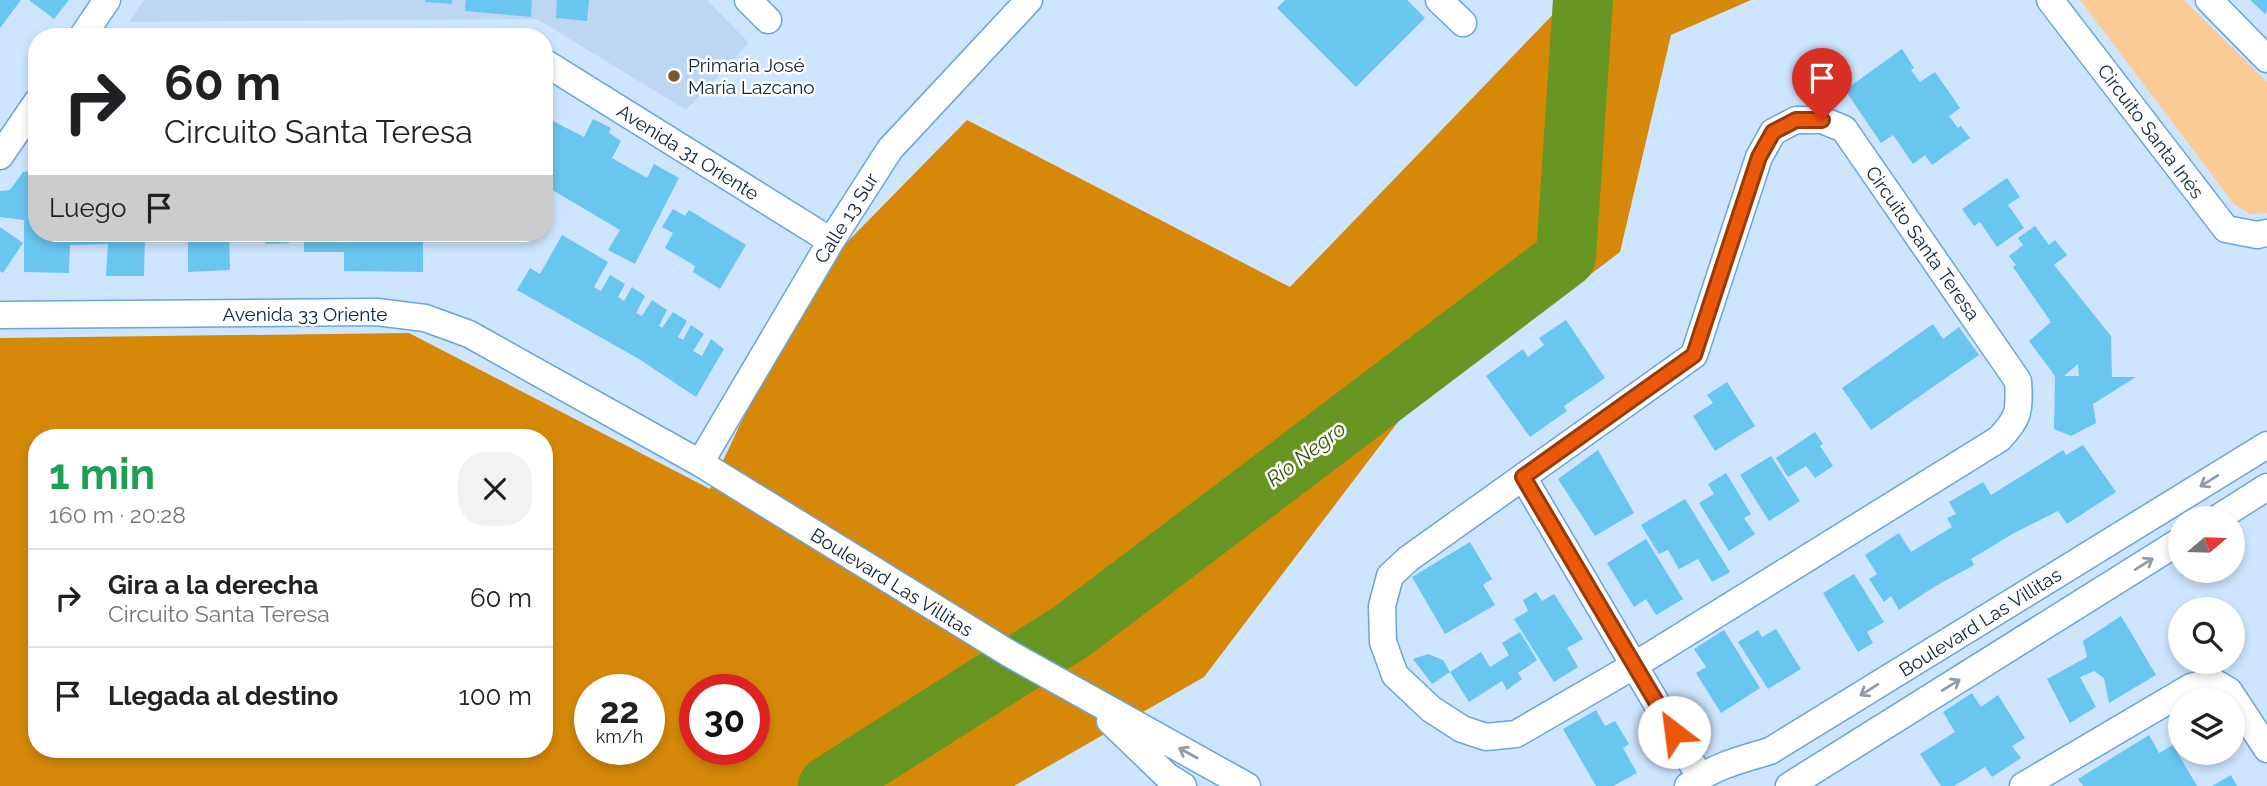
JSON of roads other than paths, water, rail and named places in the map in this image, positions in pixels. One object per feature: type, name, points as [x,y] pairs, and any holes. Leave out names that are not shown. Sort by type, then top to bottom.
[{"type":"street","points":[[88,28],[107,0]]},
{"type":"street","points":[[748,0],[768,20]]},
{"type":"street","name":"Calle 13 Sur","points":[[700,463],[831,241],[890,149],[1029,0]]},
{"type":"street","points":[[1439,0],[1464,23]]},
{"type":"street","name":"Circuito Santa Inés","points":[[2050,0],[2226,229],[2257,235],[2267,233]]},
{"type":"street","points":[[2209,0],[2267,59]]},
{"type":"street","name":"Avenida 31 Oriente","points":[[553,68],[831,241]]},
{"type":"street","points":[[0,156],[28,115]]},
{"type":"street","name":"Circuito Santa Teresa","points":[[1796,120],[1822,120],[1844,129],[2018,381],[2020,402],[2015,422],[1999,439],[1635,665],[1516,733],[1486,737],[1462,729],[1430,709],[1395,675],[1383,642],[1382,606],[1390,576],[1408,559],[1523,477],[1694,355],[1759,157],[1773,132],[1796,120]]},
{"type":"street","name":"Avenida 33 Oriente","points":[[0,314],[377,312],[425,318],[469,334],[700,463]]},
{"type":"street","name":"Boulevard Las Villitas","points":[[1693,783],[1745,758],[1770,751],[2267,445]]},
{"type":"street","name":"Boulevard Las Villitas","points":[[700,463],[1010,654],[1247,786]]},
{"type":"street","points":[[1523,477],[1635,665],[1693,783],[1715,773],[1725,775],[1741,786]]},
{"type":"street","points":[[2237,506],[2267,487]]},
{"type":"street","name":"Boulevard Las Villitas","points":[[1789,786],[2168,549]]},
{"type":"street","points":[[2023,786],[2191,687],[2212,681],[2229,691],[2267,749]]},
{"type":"street","name":"Boulevard Las Villitas","points":[[1086,697],[1167,776],[1183,786]]},
{"type":"waterway","name":"Río Negro","points":[[828,786],[1072,631],[1566,257],[1583,0]]},
{"type":"place","name":"Primaria José María Lazcano","points":[[674,76]]}]
